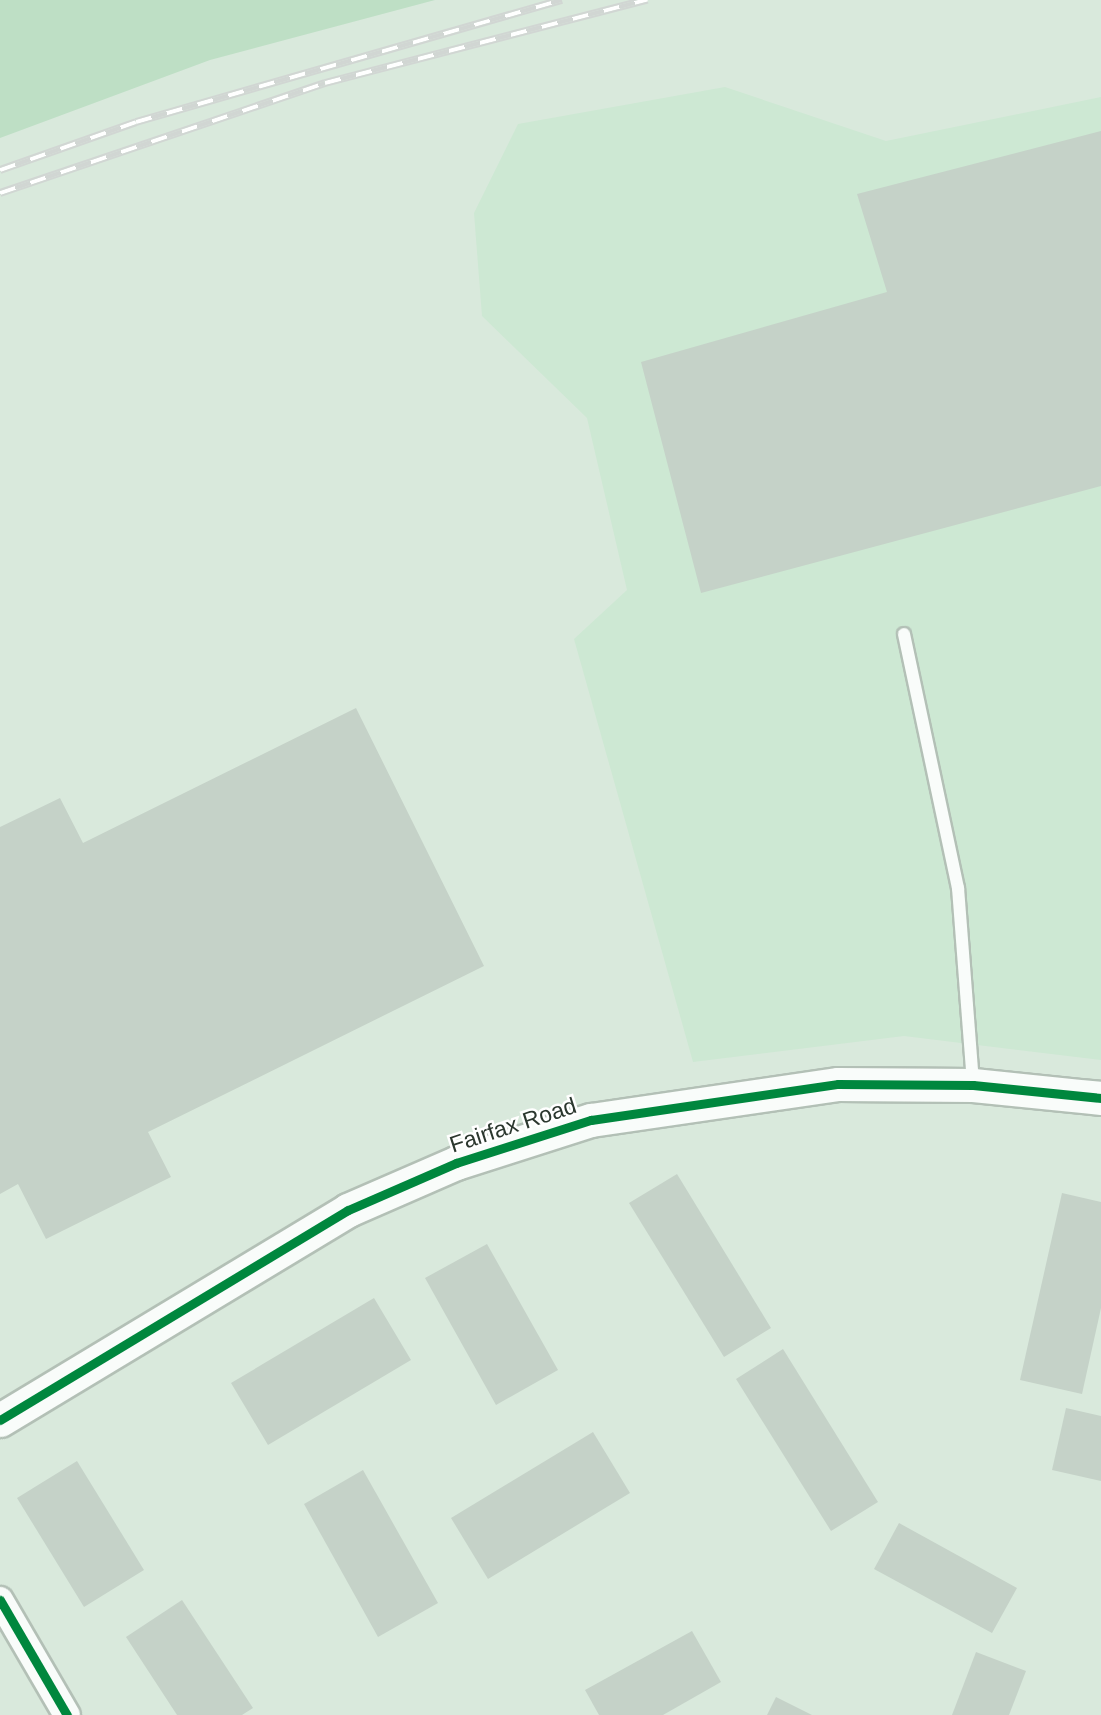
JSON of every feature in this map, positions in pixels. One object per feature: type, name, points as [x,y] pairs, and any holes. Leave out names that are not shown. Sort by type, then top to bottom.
[{"type":"street","name":"Fairfax Road","points":[[1,1418],[281,1246],[456,1163],[661,1105],[838,1084],[974,1085],[1101,1098]]},
{"type":"street","points":[[0,1600],[67,1715]]},
{"type":"lane","points":[[904,634],[958,888],[974,1085]]},
{"type":"shaded area","points":[[0,0],[435,0],[210,60],[0,138]]},
{"type":"shaded area","points":[[725,87],[886,141],[1101,97],[1101,1060],[904,1036],[693,1062],[574,639],[627,590],[587,418],[482,316],[474,213],[518,124]]},
{"type":"building","points":[[1101,131],[1101,486],[701,593],[641,362],[887,292],[857,194]]},
{"type":"building","points":[[356,708],[484,966],[148,1132],[171,1177],[46,1239],[18,1184],[0,1194],[0,827],[60,798],[83,843]]},
{"type":"building","points":[[677,1174],[771,1328],[724,1357],[629,1203]]},
{"type":"building","points":[[1062,1193],[1101,1202],[1101,1308],[1082,1394],[1020,1380]]},
{"type":"building","points":[[487,1244],[558,1370],[496,1405],[425,1278]]},
{"type":"building","points":[[374,1298],[411,1360],[268,1445],[231,1383]]},
{"type":"building","points":[[783,1349],[878,1502],[831,1531],[736,1379]]},
{"type":"building","points":[[1066,1408],[1101,1416],[1101,1481],[1052,1470]]},
{"type":"building","points":[[593,1432],[630,1493],[488,1579],[451,1518]]},
{"type":"building","points":[[77,1461],[144,1570],[84,1607],[17,1498]]},
{"type":"building","points":[[363,1470],[438,1603],[378,1637],[304,1504]]},
{"type":"building","points":[[899,1523],[1017,1588],[992,1633],[874,1569]]},
{"type":"building","points":[[182,1600],[253,1708],[242,1715],[177,1715],[126,1637]]},
{"type":"building","points":[[692,1631],[721,1682],[663,1715],[599,1715],[585,1690]]},
{"type":"building","points":[[976,1652],[1026,1671],[1009,1715],[952,1715]]},
{"type":"building","points":[[776,1697],[812,1715],[767,1715]]},
{"type":"railway","points":[[0,170],[136,122],[562,0]]},
{"type":"railway","points":[[0,193],[325,83],[647,0]]},
{"type":"cycle path","points":[[0,1420],[348,1210],[456,1163],[591,1120],[838,1084],[973,1085],[1101,1098]]},
{"type":"cycle path","points":[[0,1600],[67,1715]]}]
